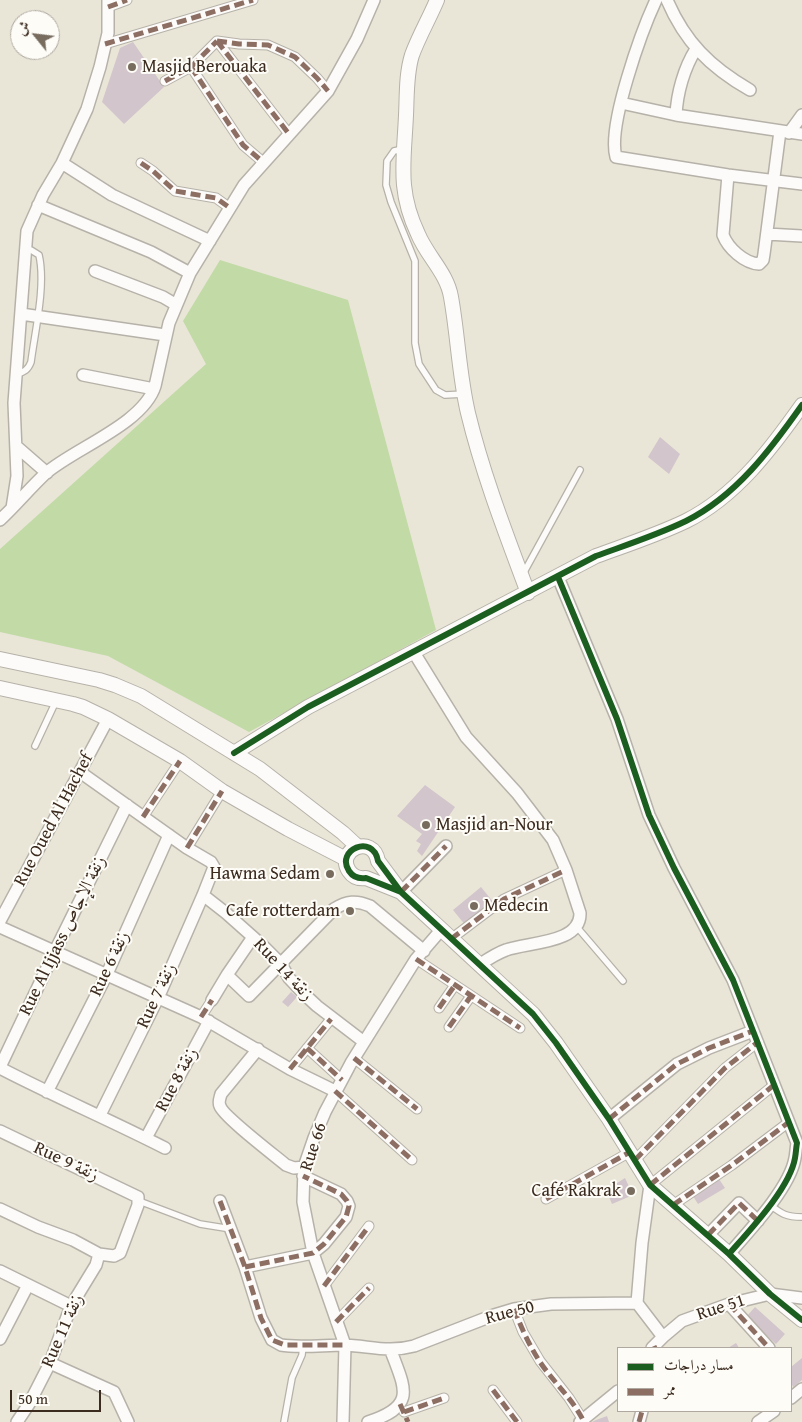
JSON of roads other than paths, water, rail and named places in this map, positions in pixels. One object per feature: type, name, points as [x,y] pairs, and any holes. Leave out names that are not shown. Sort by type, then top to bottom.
[{"type":"street","points":[[12,508],[17,476],[14,403],[27,231],[38,205],[62,163],[87,109],[108,33],[108,3],[127,0]]},
{"type":"street","points":[[105,44],[253,0]]},
{"type":"street","points":[[0,520],[47,473],[125,422],[142,407],[154,389],[165,335],[175,304],[190,273],[244,185],[328,91],[357,40],[374,0]]},
{"type":"street","points":[[437,0],[418,39],[410,64],[403,149],[403,185],[418,234],[425,248],[439,267],[451,295],[464,394],[472,427],[492,495],[528,593]]},
{"type":"street","points":[[656,0],[640,38],[622,103],[616,129],[614,149],[616,157],[728,175],[802,184]]},
{"type":"street","points":[[667,0],[682,31],[696,49],[725,74],[750,90]]},
{"type":"street","points":[[217,41],[268,45],[294,57],[328,91]]},
{"type":"street","points":[[165,82],[191,67],[217,41]]},
{"type":"street","points":[[217,41],[289,134]]},
{"type":"street","points":[[676,115],[685,73],[696,49]]},
{"type":"street","points":[[191,67],[243,145],[263,162]]},
{"type":"street","points":[[622,103],[676,115],[802,134]]},
{"type":"street","points":[[728,175],[723,235],[727,243],[745,259],[754,264],[759,264],[764,258],[773,181],[784,132],[802,115]]},
{"type":"street","points":[[62,163],[112,195],[210,241]]},
{"type":"street","points":[[141,163],[175,191],[216,198],[230,208]]},
{"type":"street","points":[[38,205],[157,254],[190,273]]},
{"type":"street","points":[[767,234],[802,236]]},
{"type":"street","points":[[95,270],[163,297],[175,304]]},
{"type":"street","points":[[21,314],[165,335]]},
{"type":"street","points":[[83,376],[154,389]]},
{"type":"street","points":[[234,753],[308,707],[596,556],[685,521],[705,509],[734,487],[758,462],[802,405]]},
{"type":"street","points":[[16,446],[47,473]]},
{"type":"street","points":[[558,576],[617,719],[649,815],[674,868],[733,980],[774,1085],[794,1125],[797,1143],[795,1160],[787,1178],[758,1221],[729,1254]]},
{"type":"street","points":[[413,651],[466,737],[516,792],[553,840],[566,870],[580,913],[580,919],[568,934],[507,950],[479,965]]},
{"type":"street","points":[[0,659],[99,680],[128,690],[172,714],[260,769],[357,846],[372,849],[378,856],[378,861],[376,870],[366,878]]},
{"type":"street","points":[[0,688],[83,707],[108,719],[180,761],[222,791],[288,829],[346,859]]},
{"type":"street","name":"Rue Oued Al Hachef","points":[[0,921],[108,719]]},
{"type":"street","points":[[143,817],[180,761]]},
{"type":"street","points":[[80,772],[187,848],[222,791]]},
{"type":"street","name":"Rue Al Ijjass زنقة الإجاص","points":[[0,1068],[55,951],[128,805]]},
{"type":"street","name":"Rue 6 زنقة","points":[[47,1092],[106,974],[169,835]]},
{"type":"street","points":[[357,846],[350,851],[346,859],[348,870],[351,874],[401,892]]},
{"type":"street","points":[[401,892],[446,846]]},
{"type":"street","name":"Rue 7 زنقة","points":[[100,1115],[158,998],[212,876],[214,869],[212,863],[187,848]]},
{"type":"street","points":[[378,861],[401,892],[533,1014],[556,1043],[609,1119],[650,1185],[729,1254],[770,1294],[802,1320]]},
{"type":"street","points":[[446,934],[504,899],[566,870]]},
{"type":"street","name":"Rue 14 زنقة","points":[[203,896],[226,913],[281,964],[289,978],[302,993],[331,1019],[364,1042]]},
{"type":"street","points":[[227,975],[249,996],[334,909],[349,902],[363,903],[370,906],[420,955],[455,985],[520,1028]]},
{"type":"street","points":[[0,926],[205,1019],[290,1069],[335,1091],[412,1160]]},
{"type":"street","name":"Rue 66","points":[[343,1422],[345,1345],[313,1253],[303,1202],[304,1172],[314,1138],[335,1091],[354,1058],[420,955],[446,934]]},
{"type":"street","points":[[205,1019],[212,1000],[227,975],[254,938]]},
{"type":"street","points":[[439,1008],[455,985]]},
{"type":"street","points":[[449,1027],[471,996]]},
{"type":"street","name":"Rue 8 زنقة","points":[[146,1138],[205,1019]]},
{"type":"street","points":[[290,1069],[331,1019]]},
{"type":"street","points":[[609,1119],[677,1064],[709,1048],[753,1031]]},
{"type":"street","points":[[546,1199],[632,1156],[725,1068],[758,1042]]},
{"type":"street","points":[[307,1048],[342,1080]]},
{"type":"street","points":[[220,1201],[245,1267],[313,1253],[333,1234],[346,1217],[349,1206],[347,1201],[337,1191],[304,1172],[286,1165],[229,1117],[220,1106],[221,1094],[258,1049]]},
{"type":"street","points":[[354,1058],[417,1108]]},
{"type":"street","points":[[0,1068],[47,1092],[100,1115],[164,1148]]},
{"type":"street","points":[[667,1333],[637,1303],[642,1243],[650,1185],[774,1085]]},
{"type":"street","points":[[673,1204],[794,1125]]},
{"type":"street","name":"Rue 9 زنقة","points":[[0,1131],[135,1197]]},
{"type":"street","points":[[0,1209],[99,1254],[114,1256],[120,1253],[135,1197]]},
{"type":"street","points":[[708,1236],[739,1203],[758,1221]]},
{"type":"street","points":[[324,1286],[369,1226]]},
{"type":"street","name":"Rue 11 زنقة","points":[[17,1422],[29,1404],[50,1362],[71,1306],[96,1265],[99,1254]]},
{"type":"street","name":"Rue 50","points":[[245,1267],[261,1318],[272,1340],[285,1345],[345,1345],[391,1351],[414,1346],[514,1309],[551,1304],[637,1303]]},
{"type":"street","points":[[0,1271],[71,1306]]},
{"type":"street","points":[[0,1339],[28,1286]]},
{"type":"street","points":[[336,1322],[369,1288]]},
{"type":"street","name":"Rue 51","points":[[654,1347],[682,1321],[697,1314],[770,1294],[802,1298]]},
{"type":"street","points":[[729,1304],[768,1347]]},
{"type":"street","points":[[514,1309],[523,1332],[540,1361],[569,1398],[582,1421],[617,1392]]},
{"type":"street","points":[[391,1351],[404,1386],[402,1408],[408,1422]]},
{"type":"street","points":[[50,1362],[114,1392],[128,1422]]},
{"type":"street","points":[[792,1397],[802,1389]]},
{"type":"street","points":[[493,1390],[517,1422]]},
{"type":"street","points":[[368,1422],[402,1408],[444,1398]]},
{"type":"street","points":[[758,1422],[773,1412]]},
{"type":"lane","points":[[403,149],[394,151],[387,161],[386,185],[415,261],[415,342],[420,364],[436,390],[445,395],[464,394]]},
{"type":"lane","points":[[16,374],[24,372],[29,368],[31,362],[42,284],[42,266],[39,255],[31,250],[25,250]]},
{"type":"lane","points":[[522,576],[580,470]]},
{"type":"lane","points":[[35,746],[56,700]]},
{"type":"lane","points":[[576,926],[623,980]]},
{"type":"lane","points":[[135,1197],[200,1224],[231,1229]]},
{"type":"lane","points":[[770,1205],[789,1217],[802,1217]]},
{"type":"lane","points":[[284,1422],[292,1378],[302,1355],[303,1345]]},
{"type":"place","name":"Masjid Berouaka","points":[[132,67]]},
{"type":"place","name":"Masjid an-Nour","points":[[426,825]]},
{"type":"place","name":"Hawma Sedam","points":[[330,874]]},
{"type":"place","name":"Medecin","points":[[474,906]]},
{"type":"place","name":"Cafe rotterdam","points":[[350,911]]},
{"type":"place","name":"Café Rakrak","points":[[631,1191]]}]
